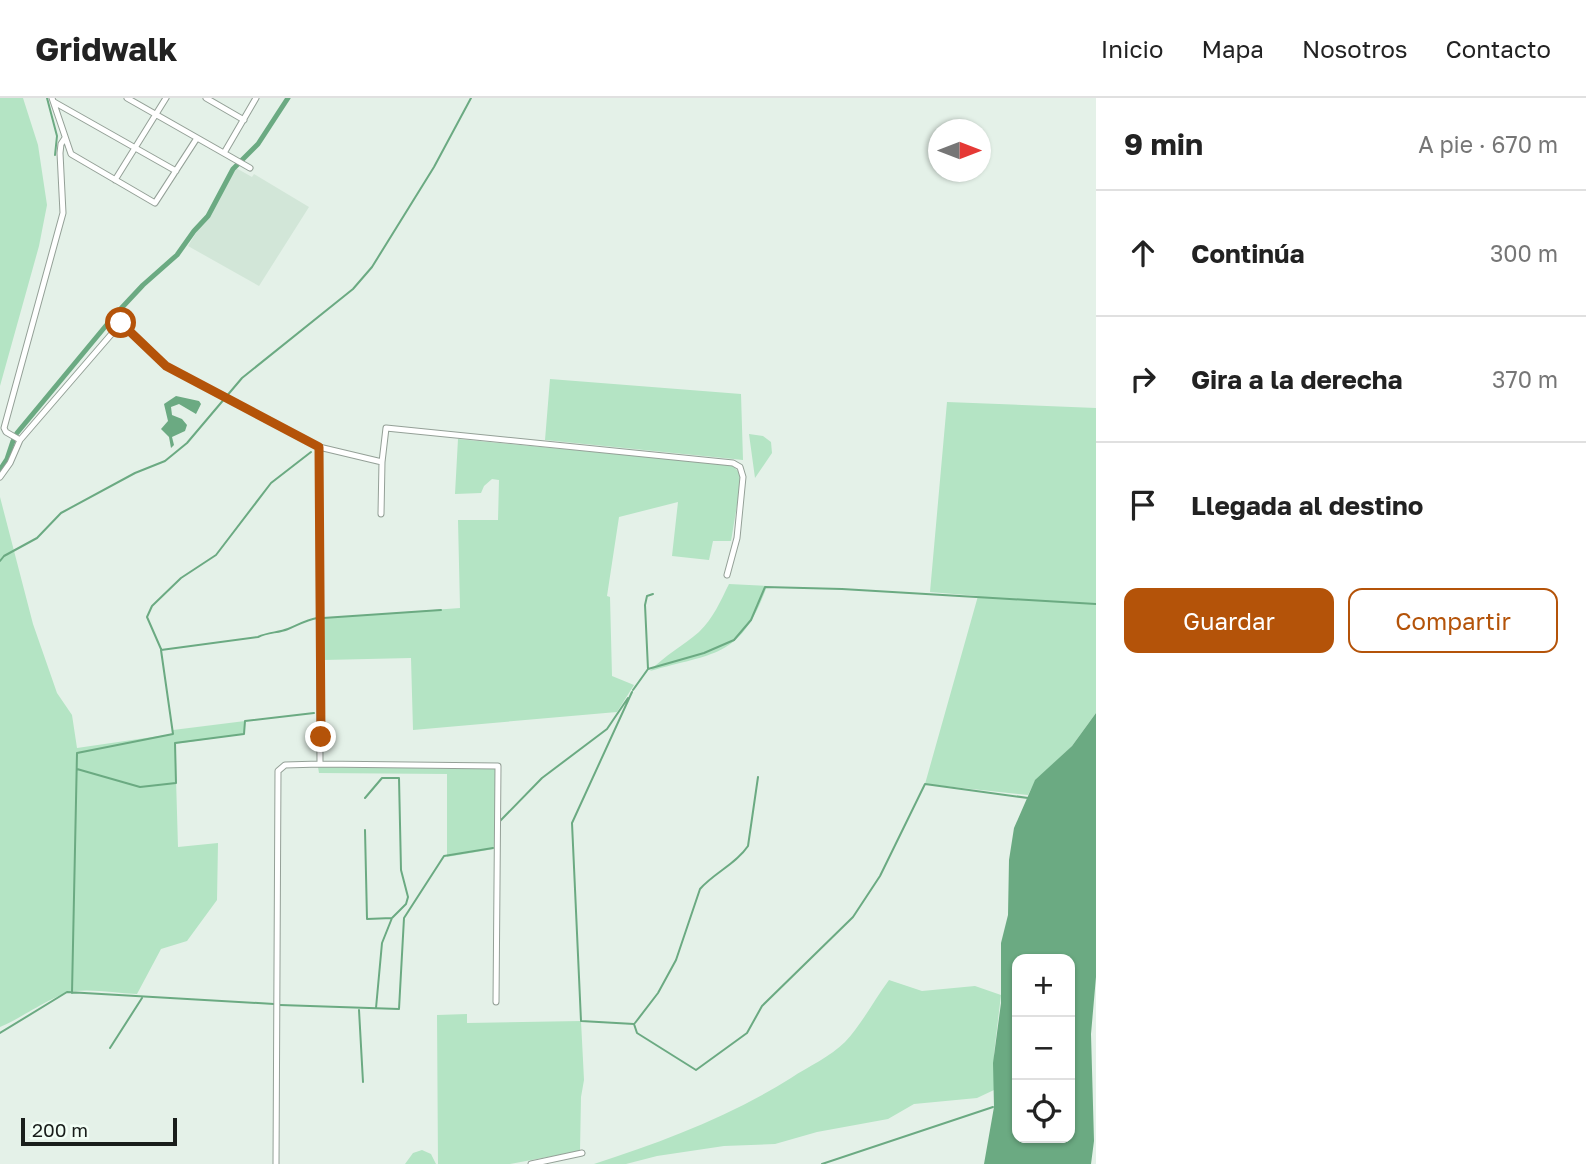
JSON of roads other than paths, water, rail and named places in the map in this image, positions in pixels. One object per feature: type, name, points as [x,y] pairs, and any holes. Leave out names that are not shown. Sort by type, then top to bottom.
[{"type":"street","points":[[127,98],[250,168]]},
{"type":"street","points":[[116,180],[166,98]]},
{"type":"street","points":[[206,98],[244,120]]},
{"type":"street","points":[[224,153],[256,98]]},
{"type":"street","points":[[53,100],[71,154],[155,203],[197,138]]},
{"type":"street","points":[[53,100],[176,171]]},
{"type":"street","points":[[20,440],[4,428],[59,230],[63,195],[60,153],[65,138]]},
{"type":"street","points":[[0,477],[10,463],[20,440],[121,323],[166,366],[319,447],[382,462]]},
{"type":"street","points":[[381,514],[386,428],[733,463],[740,467],[743,477],[737,538],[727,575]]},
{"type":"street","points":[[319,447],[320,764]]},
{"type":"street","points":[[276,1164],[278,771],[285,765],[498,766],[496,1002]]},
{"type":"street","points":[[531,1164],[582,1153]]},
{"type":"waterway","points":[[47,98],[57,136],[55,155]]},
{"type":"waterway","points":[[17,433],[114,316],[177,255],[208,216],[233,169],[258,144],[288,98]]},
{"type":"waterway","points":[[0,561],[4,556],[37,538],[61,513],[135,473],[165,461],[187,443],[242,378],[353,289],[372,267],[434,167],[471,98]]},
{"type":"waterway","points":[[0,470],[13,441]]},
{"type":"waterway","points":[[161,649],[147,617],[152,606],[181,578],[216,555],[271,483],[311,452]]},
{"type":"waterway","points":[[633,690],[648,669],[704,653],[734,640],[751,620],[765,587],[1096,604]]},
{"type":"waterway","points":[[648,669],[645,605],[647,596],[653,594]]},
{"type":"waterway","points":[[323,618],[441,610]]},
{"type":"waterway","points":[[72,993],[77,753],[173,734],[161,650],[258,637],[317,618]]},
{"type":"waterway","points":[[632,692],[572,823],[581,1021],[634,1024],[637,1033],[696,1070],[747,1033],[762,1006],[853,917],[880,876],[925,784],[1028,798]]},
{"type":"waterway","points":[[500,821],[542,778],[607,729],[628,698]]},
{"type":"waterway","points":[[77,769],[140,787],[176,783],[175,743],[244,734],[245,721],[314,713]]},
{"type":"waterway","points":[[635,1023],[658,993],[676,960],[700,889],[748,846],[758,777]]},
{"type":"waterway","points":[[365,798],[382,778],[399,778],[401,870],[408,897],[406,904],[392,918],[382,943],[376,1008]]},
{"type":"waterway","points":[[365,830],[367,919],[392,918]]},
{"type":"waterway","points":[[280,1005],[399,1009],[404,918],[444,856],[493,848]]},
{"type":"waterway","points":[[0,1033],[67,992],[274,1004]]},
{"type":"waterway","points":[[110,1048],[142,998]]},
{"type":"waterway","points":[[359,1010],[363,1082]]},
{"type":"waterway","points":[[822,1164],[993,1107]]}]
